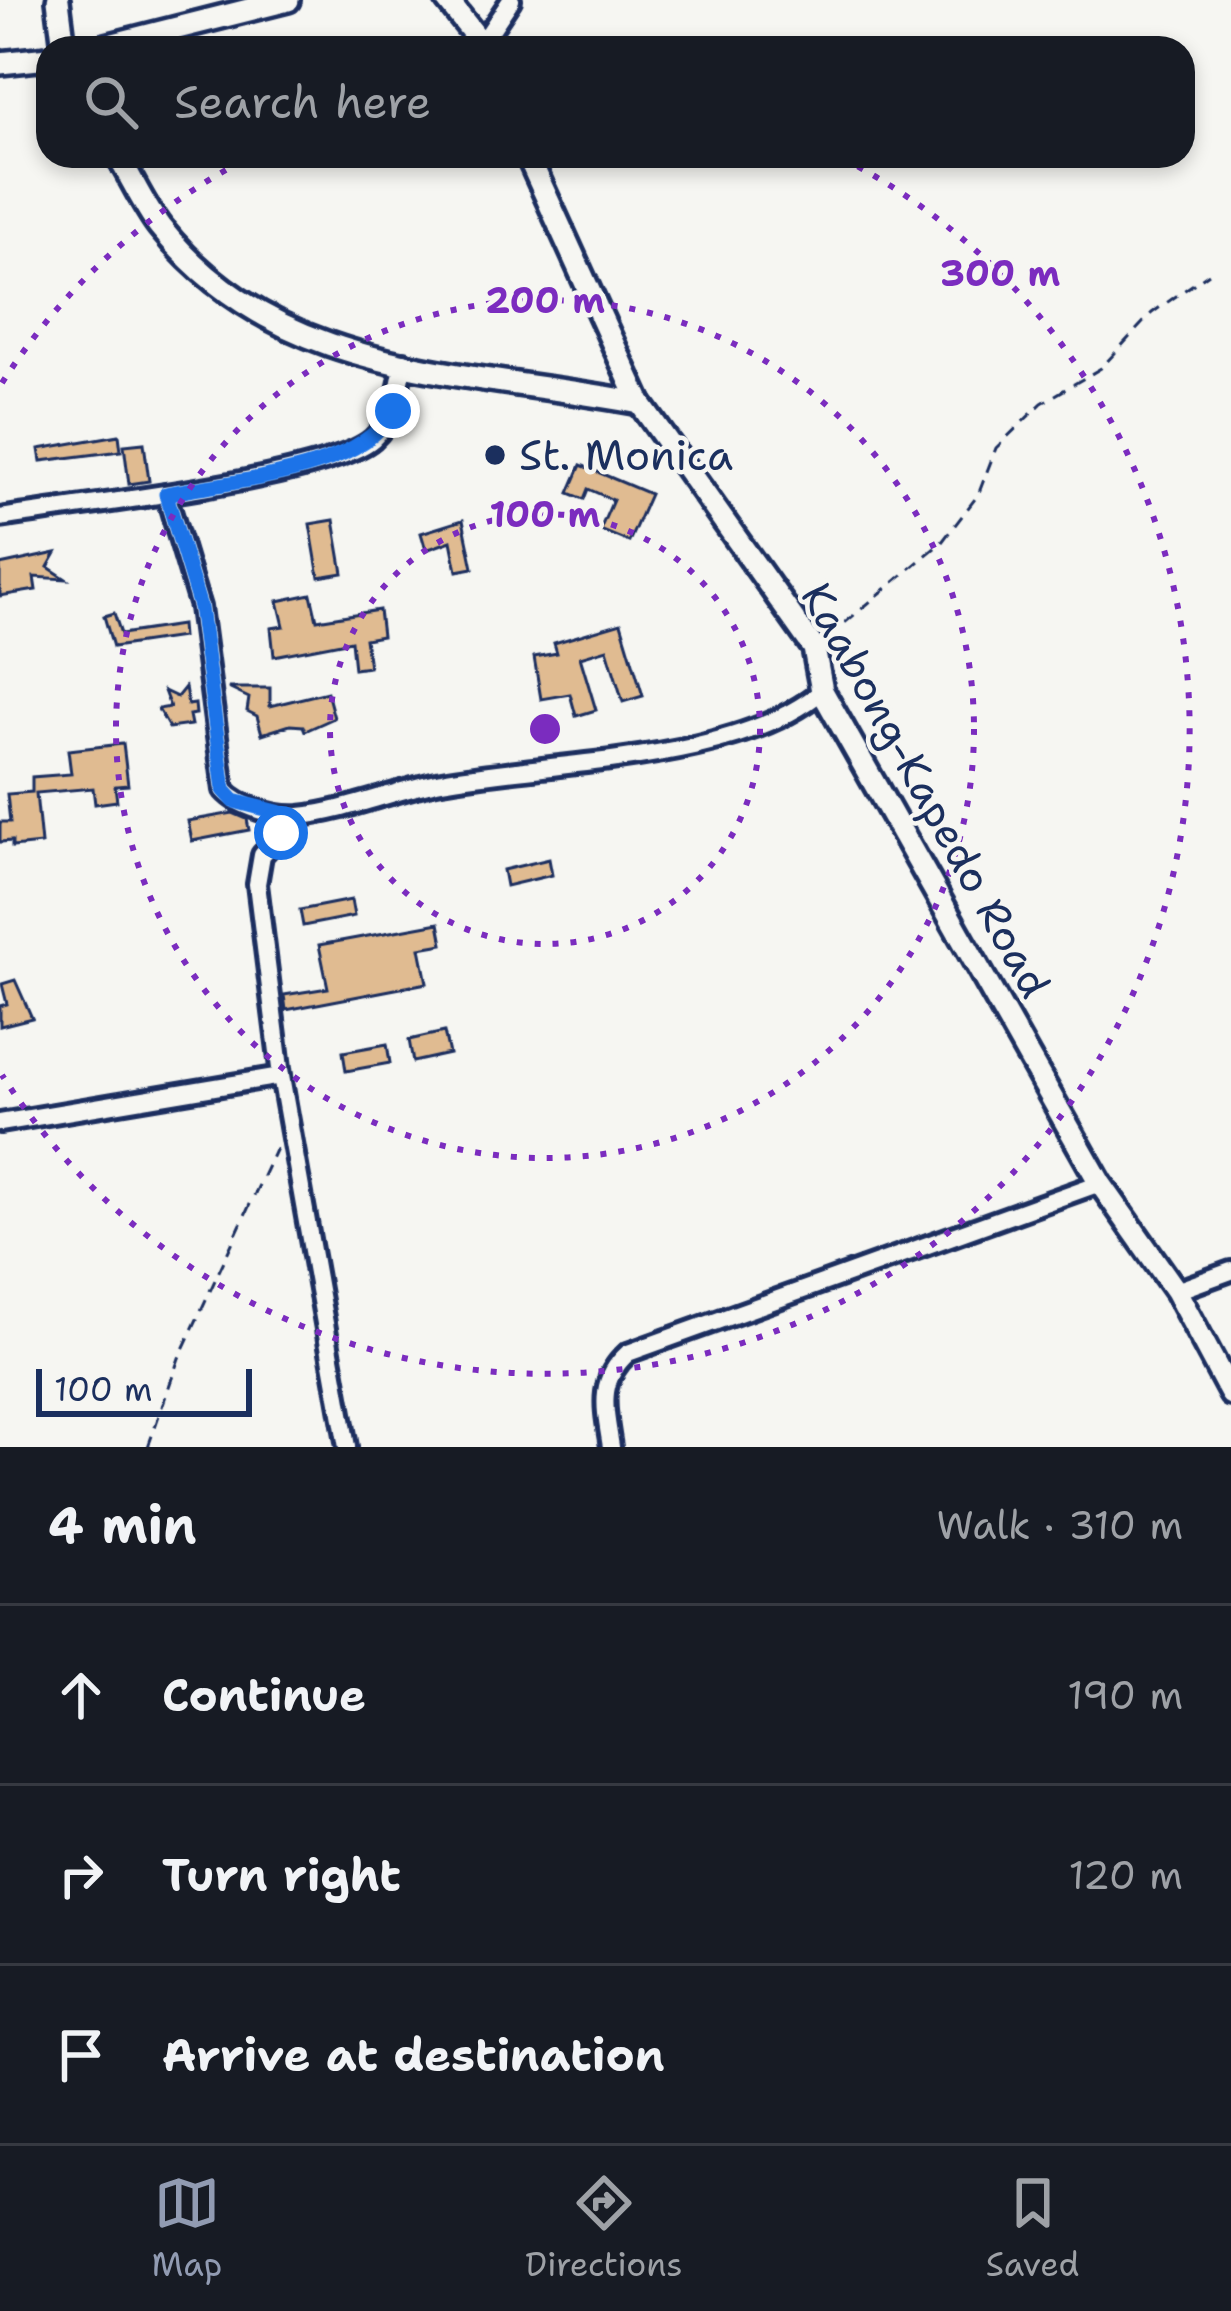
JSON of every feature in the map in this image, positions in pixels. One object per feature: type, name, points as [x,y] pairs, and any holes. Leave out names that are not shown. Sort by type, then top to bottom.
[{"type":"main road","points":[[58,0],[62,36]]},
{"type":"main road","points":[[146,36],[288,0]]},
{"type":"main road","points":[[447,0],[477,36]]},
{"type":"main road","points":[[0,63],[36,59]]},
{"type":"main road","points":[[125,168],[159,226],[232,296],[270,323],[332,350],[640,403]]},
{"type":"main road","name":"Kaabong-Kapedo Road","points":[[533,168],[640,403],[814,648],[822,691],[1100,1183],[1175,1291],[1231,1394]]},
{"type":"street","points":[[489,36],[511,0]]},
{"type":"street","points":[[0,518],[166,494],[355,451],[376,437],[393,411],[404,362]]},
{"type":"street","points":[[166,494],[200,607],[224,790],[234,801],[297,817],[430,783],[730,739],[774,723],[822,691]]},
{"type":"street","points":[[297,817],[262,855],[257,884],[281,1076],[347,1447]]},
{"type":"street","points":[[0,1123],[281,1076]]},
{"type":"street","points":[[611,1447],[604,1390],[609,1370],[628,1353],[1100,1183]]},
{"type":"street","points":[[1175,1291],[1231,1270]]},
{"type":"path","points":[[814,648],[942,542],[978,495],[996,448],[1042,403],[1101,368],[1152,313],[1209,273]]},
{"type":"path","points":[[148,1447],[179,1358],[289,1119]]},
{"type":"building","points":[[119,435],[121,451],[41,461],[39,449]]},
{"type":"building","points":[[144,443],[149,481],[129,484],[124,445]]},
{"type":"building","points":[[581,465],[650,494],[629,542],[600,530],[613,500],[588,489],[584,499],[569,493]]},
{"type":"building","points":[[334,520],[343,573],[319,577],[310,524]]},
{"type":"building","points":[[463,520],[473,568],[457,571],[451,541],[426,550],[421,533]]},
{"type":"building","points":[[56,553],[48,567],[66,579],[34,577],[36,590],[0,596],[0,565]]},
{"type":"building","points":[[311,594],[317,620],[379,610],[382,636],[365,639],[369,667],[354,669],[351,641],[274,656],[271,628],[284,626],[278,601]]},
{"type":"building","points":[[114,613],[121,634],[181,625],[182,637],[113,647],[104,616]]},
{"type":"building","points":[[621,623],[643,696],[623,702],[607,649],[580,657],[596,710],[576,716],[570,694],[541,699],[534,657],[557,653],[554,643]]},
{"type":"building","points":[[185,687],[188,705],[195,704],[196,714],[189,715],[191,725],[169,728],[158,709],[170,707],[164,691],[177,697]]},
{"type":"building","points":[[228,688],[270,688],[270,706],[327,692],[334,718],[305,731],[303,726],[290,725],[262,734],[257,716],[247,711],[249,698]]},
{"type":"building","points":[[123,744],[128,785],[115,786],[117,801],[95,804],[93,788],[36,793],[41,844],[12,847],[12,841],[0,842],[0,822],[10,822],[7,794],[32,792],[32,777],[71,774],[68,750]]},
{"type":"building","points":[[233,813],[247,819],[249,830],[192,841],[188,821]]},
{"type":"building","points":[[549,859],[552,875],[506,886],[503,870]]},
{"type":"building","points":[[351,900],[354,916],[303,926],[300,910]]},
{"type":"building","points":[[439,923],[443,944],[420,948],[427,983],[286,1010],[284,995],[328,988],[319,945]]},
{"type":"building","points":[[15,980],[32,1018],[0,1026],[0,1006],[7,1004],[2,984]]},
{"type":"building","points":[[444,1032],[449,1054],[413,1062],[409,1040]]},
{"type":"building","points":[[387,1044],[390,1063],[346,1071],[343,1052]]},
{"type":"place","name":"St. Monica","points":[[495,455]]},
{"type":"route","points":[[281,833],[297,817],[234,801],[224,790],[200,607],[166,494],[341,457],[376,437],[393,411]]}]
